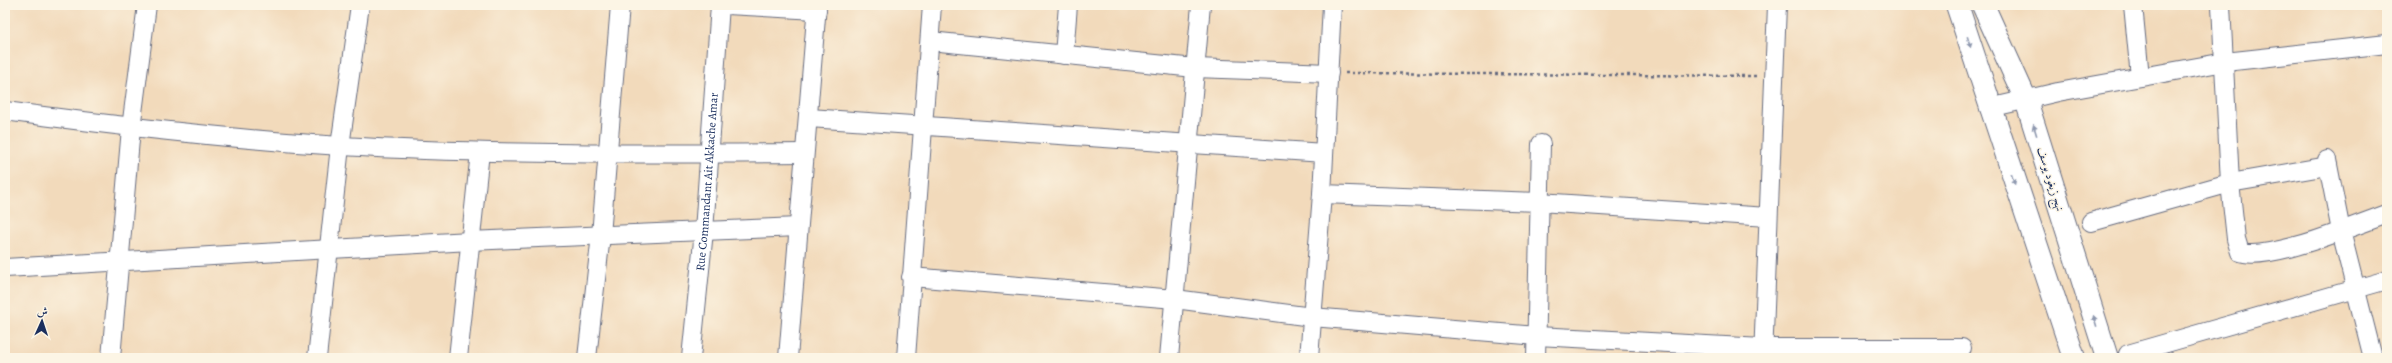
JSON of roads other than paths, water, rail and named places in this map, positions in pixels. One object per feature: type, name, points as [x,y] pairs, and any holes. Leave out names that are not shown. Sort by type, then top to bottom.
[{"type":"highway","points":[[1957,5],[1989,108],[2074,358]]},
{"type":"highway","name":"نهج زيغود يوسف","points":[[1983,5],[2026,100],[2118,356]]},
{"type":"street","points":[[111,358],[118,260],[131,128],[147,5]]},
{"type":"street","points":[[317,358],[330,250],[340,146],[360,5]]},
{"type":"street","points":[[586,358],[601,236],[620,5]]},
{"type":"street","name":"Rue Commandant Ait Akkache Amar","points":[[691,358],[704,231],[720,5]]},
{"type":"street","points":[[726,5],[817,7],[788,358]]},
{"type":"street","points":[[906,358],[910,278],[932,5]]},
{"type":"street","points":[[1064,55],[1068,5]]},
{"type":"street","points":[[1169,358],[1201,5]]},
{"type":"street","points":[[1309,358],[1322,194],[1332,5]]},
{"type":"street","points":[[1763,353],[1772,77],[1777,5]]},
{"type":"street","points":[[2133,5],[2140,77]]},
{"type":"street","points":[[2221,5],[2230,182],[2236,239],[2242,253],[2268,252],[2315,240],[2387,214]]},
{"type":"street","points":[[930,41],[1195,68],[1329,73]]},
{"type":"street","points":[[1989,108],[2140,77],[2225,62],[2387,44]]},
{"type":"street","points":[[5,111],[131,128],[340,146],[480,152],[709,154],[804,153]]},
{"type":"street","points":[[809,118],[923,124],[1188,144],[1324,152]]},
{"type":"street","points":[[1536,358],[1538,336],[1541,144]]},
{"type":"street","points":[[458,358],[480,152]]},
{"type":"street","points":[[2091,222],[2230,182],[2327,163],[2341,231],[2373,358]]},
{"type":"street","points":[[1322,194],[1539,202],[1768,217]]},
{"type":"street","points":[[5,268],[118,260],[330,250],[470,241],[798,227]]},
{"type":"street","points":[[910,278],[1175,299],[1312,317],[1763,353],[1962,348]]},
{"type":"street","points":[[2118,356],[2387,280]]}]
